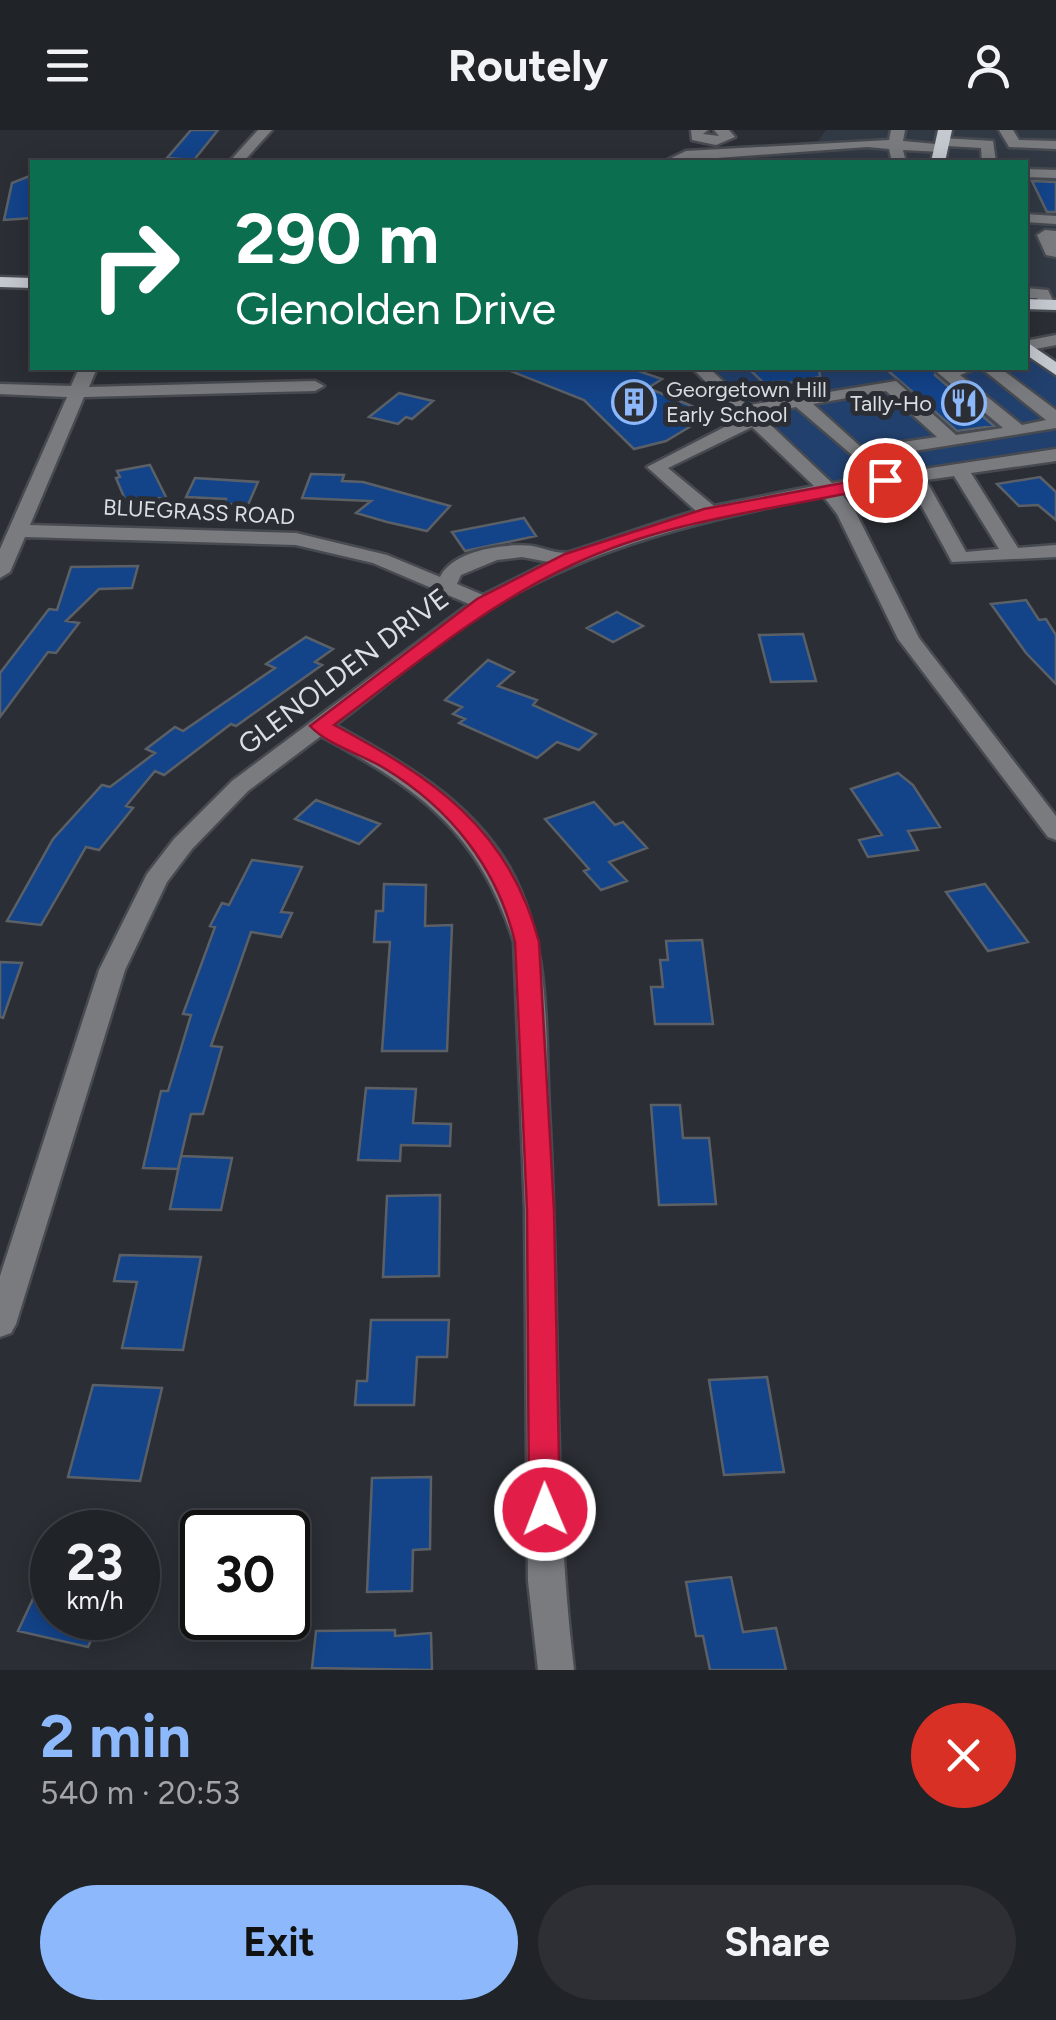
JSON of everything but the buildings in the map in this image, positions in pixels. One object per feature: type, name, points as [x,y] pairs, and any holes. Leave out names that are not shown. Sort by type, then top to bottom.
[{"type":"main road","points":[[0,282],[30,283]]},
{"type":"main road","points":[[1028,352],[1056,370]]},
{"type":"street","points":[[238,160],[265,130]]},
{"type":"street","points":[[702,130],[697,137],[710,140],[728,136],[721,130]]},
{"type":"street","points":[[675,160],[686,155],[869,137],[941,146],[1056,134]]},
{"type":"street","points":[[1009,136],[1056,144]]},
{"type":"street","points":[[988,144],[989,160]]},
{"type":"street","points":[[1028,173],[1056,174]]},
{"type":"street","points":[[1028,218],[1056,220]]},
{"type":"street","points":[[1056,236],[1045,236],[1051,252],[1056,252]]},
{"type":"street","points":[[1028,352],[1056,340]]},
{"type":"street","points":[[0,572],[87,370]]},
{"type":"street","points":[[702,370],[828,489],[846,513],[909,639],[1056,832]]},
{"type":"street","points":[[958,370],[946,372],[1018,432]]},
{"type":"street","points":[[992,370],[1056,421]]},
{"type":"street","points":[[730,396],[824,397],[890,385],[951,440]]},
{"type":"street","points":[[0,389],[79,392],[315,386]]},
{"type":"street","points":[[786,394],[858,454],[1018,432],[1056,421]]},
{"type":"street","points":[[710,513],[656,466],[786,394]]},
{"type":"street","name":"GLENOLDEN DRIVE","points":[[0,1324],[112,970],[156,880],[184,844],[240,786],[484,603],[566,560],[710,513],[828,489],[1056,455]]},
{"type":"street","points":[[959,469],[1012,554]]},
{"type":"street","points":[[914,476],[959,558],[1056,551]]},
{"type":"street","name":"BLUEGRASS ROAD","points":[[21,530],[296,539],[380,559],[484,603]]},
{"type":"street","points":[[446,586],[452,572],[499,552],[534,550],[566,560]]},
{"type":"street","points":[[320,726],[392,764],[438,797],[476,834],[518,907],[527,942],[540,1210],[546,1580],[556,1670]]},
{"type":"shaded area","points":[[826,130],[1056,130],[1056,305],[1028,304],[1028,160],[661,160],[680,151],[818,141]]},
{"type":"shaded area","points":[[1028,348],[1056,370],[1056,455],[828,489],[702,370],[1028,370]]},
{"type":"tunnel","points":[[772,391],[787,390]]},
{"type":"place","name":"Georgetown Hill Early School","points":[[634,402]]},
{"type":"place","name":"Tally-Ho","points":[[964,403]]},
{"type":"route","points":[[545,1510],[540,1210],[527,942],[518,907],[476,834],[438,797],[392,764],[320,726],[484,603],[571,558],[704,514],[885,480]]}]
